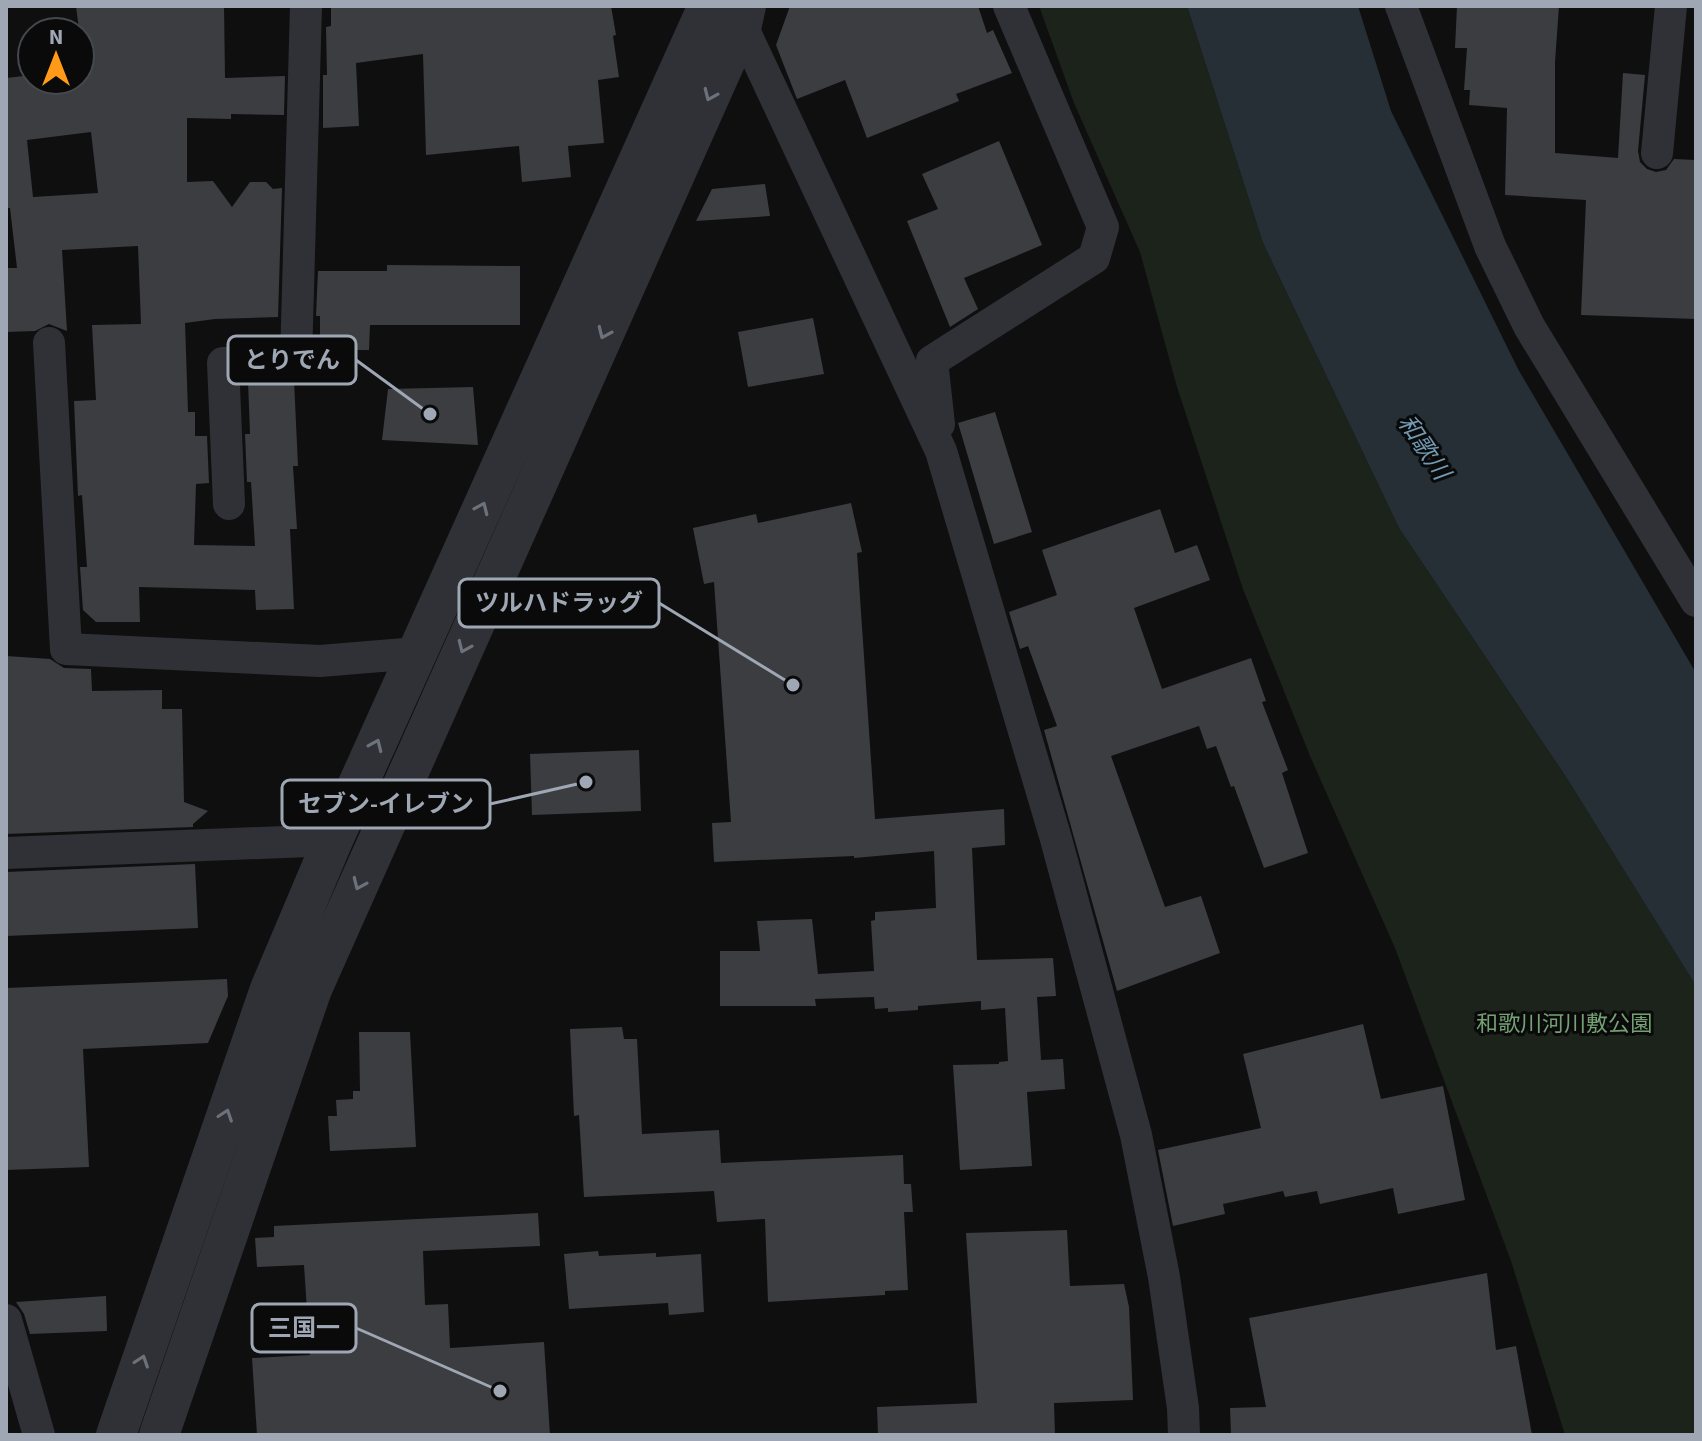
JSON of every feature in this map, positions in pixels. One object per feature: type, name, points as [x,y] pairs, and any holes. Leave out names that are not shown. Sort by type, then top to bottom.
[{"type":"street","points":[[229,504],[223,363],[296,359],[306,6]]},
{"type":"street","points":[[941,451],[932,361],[1094,258],[1103,227],[1009,6]]},
{"type":"street","points":[[1401,6],[1490,246],[1529,326],[1696,601]]},
{"type":"street","points":[[1657,153],[1671,6]]},
{"type":"street","points":[[732,10],[941,451],[1056,839],[1136,1135],[1164,1277],[1184,1435]]},
{"type":"street","points":[[116,1435],[270,989],[333,840],[417,653],[732,10]]},
{"type":"street","points":[[159,1435],[312,989],[732,10]]},
{"type":"street","points":[[49,343],[66,649],[320,661],[417,653]]},
{"type":"street","points":[[6,853],[333,840]]},
{"type":"street","points":[[6,1320],[39,1435]]},
{"type":"green space","name":"和歌川河川敷公園","points":[[1039,6],[1187,6],[1263,243],[1399,528],[1568,780],[1696,986],[1696,1435],[1565,1435],[1511,1261],[1395,948],[1310,756],[1243,589],[1177,387],[1140,252],[1074,103]]},
{"type":"water","name":"和歌川","points":[[1187,6],[1358,6],[1391,111],[1518,369],[1696,673],[1696,986],[1568,780],[1399,528],[1263,243]]},
{"type":"building","points":[[76,6],[224,6],[225,78],[285,76],[284,115],[231,114],[231,119],[187,118],[187,182],[213,181],[232,207],[250,182],[266,182],[273,189],[282,188],[278,317],[185,323],[188,412],[195,412],[195,436],[207,436],[209,483],[196,484],[194,545],[255,546],[251,482],[247,482],[245,434],[250,434],[248,381],[294,380],[298,466],[293,466],[297,529],[290,529],[294,609],[256,610],[255,590],[139,587],[140,622],[96,622],[83,610],[80,567],[87,567],[82,495],[78,496],[74,401],[96,400],[92,325],[141,324],[138,246],[62,250],[67,331],[49,324],[35,331],[6,332],[6,268],[17,268],[10,208],[6,208],[6,78],[16,77],[16,96],[96,96],[96,16],[77,16]],"holes":[[[91,132],[98,193],[33,197],[27,140]]]},
{"type":"building","points":[[331,6],[611,6],[619,77],[598,80],[604,143],[568,146],[571,177],[522,182],[519,146],[426,155],[423,54],[356,63],[359,126],[323,128],[323,75],[327,75],[326,27],[331,26]]},
{"type":"building","points":[[790,6],[978,6],[987,33],[993,30],[1012,73],[956,94],[959,101],[867,138],[845,80],[797,99],[776,45]]},
{"type":"building","points":[[1457,6],[1559,6],[1555,62],[1555,153],[1618,158],[1623,73],[1645,75],[1638,151],[1640,162],[1656,172],[1666,170],[1674,159],[1696,160],[1696,319],[1581,315],[1586,200],[1505,195],[1507,108],[1469,105],[1470,90],[1464,90],[1467,48],[1455,48]]},
{"type":"building","points":[[999,141],[1042,245],[964,278],[978,309],[950,327],[907,221],[938,209],[922,174]]},
{"type":"building","points":[[765,184],[770,216],[696,221],[712,189]]},
{"type":"building","points":[[387,265],[520,266],[520,325],[370,325],[369,350],[320,350],[320,316],[316,316],[318,271],[387,271]]},
{"type":"building","points":[[813,318],[824,374],[748,387],[738,332]]},
{"type":"building","points":[[473,387],[478,445],[382,440],[388,389]]},
{"type":"building","points":[[995,412],[1032,532],[994,544],[958,423]]},
{"type":"building","points":[[851,503],[862,552],[857,553],[875,819],[1004,809],[1005,845],[972,848],[977,960],[1053,958],[1056,996],[1037,997],[1041,1060],[1063,1059],[1065,1089],[1027,1092],[1032,1166],[960,1170],[953,1065],[1008,1061],[1005,1008],[981,1010],[981,1001],[918,1006],[918,1010],[888,1012],[888,1008],[875,1009],[874,997],[815,999],[816,1006],[720,1006],[720,951],[760,951],[757,921],[812,919],[818,974],[874,971],[871,921],[875,920],[875,912],[936,908],[934,851],[854,858],[714,862],[712,823],[731,822],[714,582],[704,584],[693,528],[756,514],[758,523]]},
{"type":"building","points":[[1160,509],[1175,553],[1197,545],[1210,580],[1134,608],[1162,689],[1251,658],[1266,701],[1262,702],[1288,770],[1282,773],[1308,853],[1264,868],[1216,746],[1207,749],[1199,726],[1111,756],[1165,907],[1201,896],[1220,953],[1117,991],[1044,730],[1057,726],[1028,646],[1020,649],[1009,612],[1057,595],[1042,550]]},
{"type":"building","points":[[6,656],[50,659],[64,668],[91,669],[92,691],[162,690],[162,709],[182,709],[184,802],[208,811],[193,827],[6,834]]},
{"type":"building","points":[[639,750],[641,811],[532,815],[530,754]]},
{"type":"building","points":[[195,864],[198,928],[6,936],[6,872]]},
{"type":"building","points":[[227,979],[228,996],[208,1043],[83,1049],[89,1167],[6,1170],[6,988]]},
{"type":"building","points":[[1363,1024],[1381,1099],[1443,1086],[1465,1200],[1398,1214],[1393,1188],[1320,1204],[1317,1191],[1285,1197],[1283,1191],[1223,1204],[1225,1214],[1173,1226],[1158,1150],[1261,1128],[1243,1054]]},
{"type":"building","points":[[622,1027],[624,1039],[637,1039],[642,1134],[719,1130],[721,1163],[903,1155],[904,1184],[911,1184],[913,1212],[904,1212],[908,1290],[885,1291],[885,1295],[768,1302],[765,1219],[717,1222],[714,1191],[584,1197],[579,1115],[574,1116],[570,1029]]},
{"type":"building","points":[[359,1032],[410,1032],[416,1147],[330,1151],[328,1116],[337,1116],[336,1100],[353,1099],[353,1091],[360,1091]]},
{"type":"building","points":[[538,1213],[540,1246],[423,1251],[425,1305],[448,1304],[450,1348],[544,1342],[550,1435],[257,1435],[252,1358],[310,1355],[304,1265],[257,1267],[255,1238],[274,1237],[274,1226]]},
{"type":"building","points":[[1067,1230],[1070,1286],[1124,1284],[1129,1307],[1133,1400],[1054,1403],[1055,1435],[878,1435],[877,1407],[977,1403],[966,1233]]},
{"type":"building","points":[[598,1251],[599,1256],[701,1254],[704,1312],[669,1315],[668,1303],[569,1309],[564,1254]]},
{"type":"building","points":[[1487,1273],[1496,1350],[1516,1346],[1532,1435],[1231,1435],[1230,1408],[1266,1407],[1249,1318]]},
{"type":"building","points":[[106,1296],[107,1331],[30,1334],[24,1314],[16,1302]]},
{"type":"place","name":"とりでん","points":[[430,414]]},
{"type":"place","name":"ツルハドラッグ","points":[[793,685]]},
{"type":"place","name":"セブン-イレブン","points":[[586,782]]},
{"type":"place","name":"三国一","points":[[500,1391]]}]
